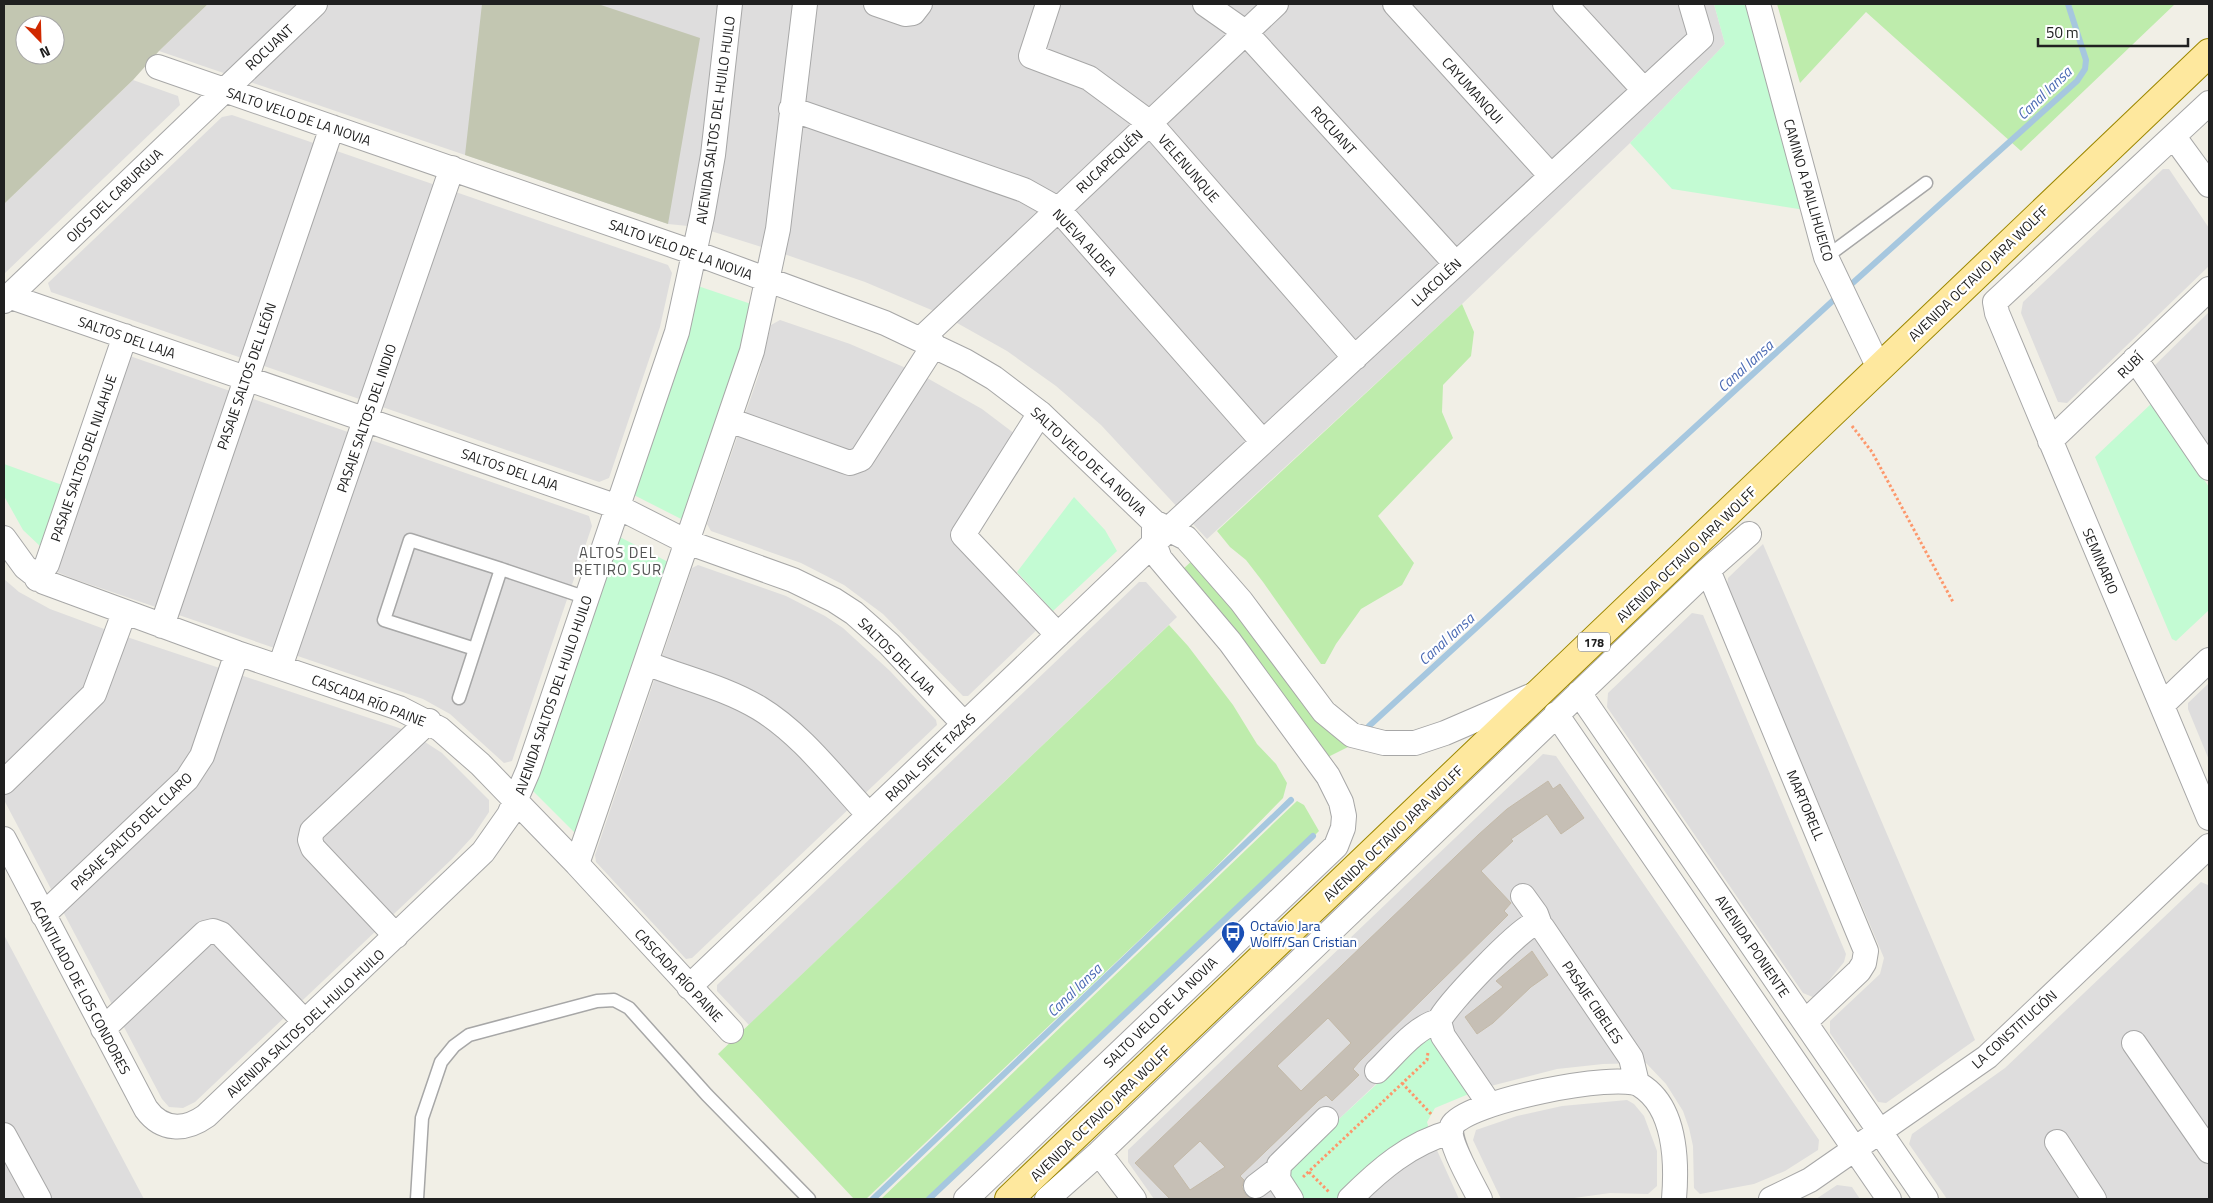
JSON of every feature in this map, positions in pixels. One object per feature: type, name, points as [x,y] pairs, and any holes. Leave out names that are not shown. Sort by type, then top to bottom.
[{"type":"main road","name":"AVENIDA OCTAVIO JARA WOLFF","points":[[1009,1199],[2209,53]]},
{"type":"main road","points":[[2176,84],[2209,63]]},
{"type":"street","name":"ROCUANT","points":[[224,90],[316,4]]},
{"type":"street","name":"AVENIDA SALTOS DEL HUILO HUILO","points":[[168,1126],[182,1128],[206,1116],[483,852],[496,835],[515,802],[528,771],[678,332],[713,156],[730,4]]},
{"type":"street","points":[[577,864],[752,351],[778,229],[805,4]]},
{"type":"street","points":[[876,4],[905,14],[913,14],[920,4]]},
{"type":"street","name":"VELENUNQUE","points":[[1048,4],[1031,56],[1089,78],[1150,123],[1355,358]]},
{"type":"street","name":"ROCUANT","points":[[1205,4],[1244,32],[1456,264]]},
{"type":"street","name":"RUCAPEQUÉN","points":[[729,420],[844,461],[857,462],[861,459],[928,342],[1058,210],[1244,32],[1276,4]]},
{"type":"street","name":"CAYUMANQUI","points":[[1395,4],[1551,176]]},
{"type":"street","points":[[1565,4],[1644,90]]},
{"type":"street","name":"LLACOLÉN","points":[[1162,530],[1263,442],[1701,38],[1691,4]]},
{"type":"street","name":"CAMINO A PAILLIHUEICO","points":[[1758,4],[1826,257],[1879,368]]},
{"type":"street","name":"SALTO VELO DE LA NOVIA","points":[[158,67],[695,253],[767,281],[862,314],[928,342],[987,374],[1040,413],[1162,530],[1186,538],[1241,601],[1324,712],[1352,735],[1384,744],[1415,743],[1445,733],[1545,689]]},
{"type":"street","name":"OJOS DEL CABURGUA","points":[[6,298],[224,90]]},
{"type":"street","points":[[2209,103],[2174,137],[2209,185]]},
{"type":"street","name":"NUEVA ALDEA","points":[[791,109],[1024,190],[1058,210],[1263,442]]},
{"type":"street","name":"PASAJE SALTOS DEL LEÓN","points":[[162,626],[332,127]]},
{"type":"street","name":"SEMINARIO","points":[[2174,137],[1995,302],[1996,313],[2209,818]]},
{"type":"street","name":"PASAJE SALTOS DEL INDIO","points":[[280,667],[452,168]]},
{"type":"street","name":"RUBÍ","points":[[2050,441],[2209,289]]},
{"type":"street","name":"SALTOS DEL LAJA","points":[[6,298],[125,336],[618,507],[687,542],[793,580],[848,609],[894,649],[964,724]]},
{"type":"street","name":"PASAJE SALTOS DEL NILAHUE","points":[[37,578],[47,564],[125,336]]},
{"type":"street","points":[[2135,360],[2209,468]]},
{"type":"street","points":[[1040,413],[963,535],[1058,635]]},
{"type":"street","name":"SALTO VELO DE LA NOVIA","points":[[966,1199],[1336,846],[1343,828],[1341,802],[1328,776],[1225,636],[1160,559],[1162,530]]},
{"type":"street","name":"RADAL SIETE TAZAS","points":[[689,987],[1058,635],[1162,530]]},
{"type":"street","name":"AVENIDA OCTAVIO JARA WOLFF","points":[[1047,1199],[1099,1153],[1556,714],[1708,570],[1749,534]]},
{"type":"street","name":"CASCADA RÍO PAINE","points":[[4,538],[18,559],[37,578],[237,653],[399,708],[429,722],[466,751],[577,864],[730,1031]]},
{"type":"street","name":"MARTORELL","points":[[1708,570],[1866,950],[1864,963],[1859,971],[1805,1022]]},
{"type":"street","points":[[4,782],[94,694],[124,612]]},
{"type":"street","name":"PASAJE SALTOS DEL CLARO","points":[[43,915],[187,779],[196,768],[202,756],[237,653]]},
{"type":"street","points":[[2162,705],[2209,660]]},
{"type":"street","points":[[646,663],[730,694],[760,709],[800,741],[869,815]]},
{"type":"street","name":"AVENIDA PONIENTE","points":[[1579,693],[1926,1199]]},
{"type":"street","points":[[1556,714],[1889,1199]]},
{"type":"street","points":[[396,936],[313,848],[310,840],[312,831],[429,722]]},
{"type":"street","name":"ACANTILADO DE LOS CONDORES","points":[[4,839],[146,1109],[155,1119],[168,1126]]},
{"type":"street","name":"LA CONSTITUCIÓN","points":[[1771,1199],[1810,1180],[2002,1044],[2209,846]]},
{"type":"street","name":"PASAJE CIBELES","points":[[1523,896],[1536,914],[1540,925],[1631,1058],[1637,1083]]},
{"type":"street","points":[[1377,1071],[1411,1038],[1439,1021],[1485,968],[1528,927],[1534,924],[1540,925]]},
{"type":"street","points":[[104,1029],[205,933],[213,931],[221,934],[305,1022]]},
{"type":"street","points":[[1439,1021],[1443,1036],[1490,1105]]},
{"type":"street","points":[[2134,1043],[2209,1152]]},
{"type":"street","points":[[1480,1199],[1454,1143],[1451,1132],[1453,1125],[1464,1115],[1490,1105],[1560,1088],[1604,1083],[1637,1083],[1652,1096],[1666,1119],[1672,1134],[1676,1165],[1674,1199]]},
{"type":"street","points":[[1256,1186],[1277,1170],[1282,1161],[1326,1119]]},
{"type":"street","points":[[1350,1199],[1411,1147],[1434,1136],[1451,1132]]},
{"type":"street","points":[[4,1136],[39,1199]]},
{"type":"street","points":[[2057,1142],[2094,1199]]},
{"type":"street","points":[[1099,1153],[1134,1199]]},
{"type":"street","points":[[1277,1170],[1278,1179],[1288,1196]]},
{"type":"lane","points":[[1826,257],[1926,183]]},
{"type":"lane","points":[[475,650],[384,620],[410,540],[587,598]]},
{"type":"lane","points":[[459,698],[501,569]]},
{"type":"lane","points":[[417,1199],[422,1118],[441,1062],[454,1046],[469,1034],[597,1001],[614,1000],[629,1008],[707,1095],[809,1199]]},
{"type":"path","points":[[1838,408],[1872,452],[1952,602]]},
{"type":"path","points":[[1288,1196],[1309,1172],[1426,1060],[1431,1036],[1439,1021]]},
{"type":"path","points":[[1402,1083],[1433,1116]]},
{"type":"path","points":[[1309,1172],[1336,1199]]},
{"type":"shaded area","points":[[4,4],[208,4],[159,51],[133,80],[4,204]]},
{"type":"shaded area","points":[[208,4],[1714,4],[1725,44],[1630,143],[1462,304],[1207,539],[1101,425],[1056,386],[1007,351],[941,314],[865,282],[784,254],[698,227],[668,224],[159,51]]},
{"type":"shaded area","points":[[482,4],[598,4],[700,38],[668,224],[465,155]]},
{"type":"shaded area","points":[[133,80],[178,96],[180,105],[4,274],[4,204]]},
{"type":"shaded area","points":[[232,115],[668,265],[672,273],[660,327],[609,478],[599,482],[51,292],[48,283],[222,117]]},
{"type":"shaded area","points":[[2163,169],[2169,169],[2209,228],[2209,266],[2067,403],[2058,402],[2021,313],[2023,302]]},
{"type":"shaded area","points":[[2209,312],[2209,460],[2149,371]]},
{"type":"shaded area","points":[[780,320],[850,344],[920,374],[982,409],[1023,440],[964,530],[1045,622],[968,696],[963,696],[883,614],[844,585],[801,563],[711,531],[707,524],[759,374],[771,325]]},
{"type":"shaded area","points":[[124,354],[589,516],[592,526],[512,761],[504,763],[450,714],[423,699],[52,570]]},
{"type":"shaded area","points":[[1763,544],[1975,1040],[1886,1103],[1878,1102],[1830,1033],[1830,1021],[1880,974],[1884,958],[1727,586],[1728,578]]},
{"type":"shaded area","points":[[698,565],[786,596],[825,616],[843,628],[890,671],[936,720],[937,725],[692,958],[686,959],[596,862],[595,855],[692,568]]},
{"type":"shaded area","points":[[4,579],[19,592],[50,609],[115,633],[408,731],[442,753],[489,800],[489,812],[473,836],[452,859],[195,1102],[183,1108],[169,1107],[162,1099],[4,800]]},
{"type":"shaded area","points":[[1139,582],[1146,582],[1177,617],[749,1025],[717,991],[717,985]]},
{"type":"shaded area","points":[[1692,613],[1703,615],[1846,954],[1844,962],[1815,998],[1803,993],[1607,707],[1608,693]]},
{"type":"shaded area","points":[[2209,683],[2209,760],[2188,709],[2188,703]]},
{"type":"shaded area","points":[[1543,754],[1556,756],[1819,1140],[1818,1150],[1785,1171],[1754,1184],[1700,1194],[1694,1188],[1693,1146],[1689,1128],[1683,1111],[1666,1084],[1646,1063],[1603,1064],[1557,1069],[1479,1089],[1378,1082],[1338,1120],[1332,1114],[1291,1199],[1154,1199],[1128,1162],[1128,1150]]},
{"type":"shaded area","points":[[2201,882],[2208,885],[2209,888],[2209,1199],[1947,1199],[1909,1144],[1912,1134],[2005,1068]]},
{"type":"shaded area","points":[[4,935],[144,1199],[4,1199]]},
{"type":"shaded area","points":[[1627,1100],[1634,1104],[1644,1116],[1657,1151],[1657,1186],[1648,1194],[1610,1193],[1567,1199],[1501,1199],[1473,1140],[1476,1130],[1517,1116],[1562,1106]]},
{"type":"shaded area","points":[[1431,1137],[1459,1199],[1350,1199]]},
{"type":"shaded area","points":[[1837,1185],[1852,1187],[1860,1199],[1816,1199]]},
{"type":"green space","points":[[1714,4],[1749,4],[1805,210],[1672,189],[1630,143],[1725,44]]},
{"type":"green space","points":[[1777,4],[2175,4],[2021,151],[1866,12],[1800,83]]},
{"type":"green space","points":[[692,284],[757,306],[689,523],[628,492]]},
{"type":"green space","points":[[1462,304],[1474,332],[1471,356],[1443,385],[1442,412],[1453,438],[1378,516],[1414,563],[1402,585],[1361,609],[1336,644],[1325,664],[1321,664],[1246,560],[1230,547],[1217,531]]},
{"type":"green space","points":[[2152,403],[2209,487],[2209,610],[2176,641],[2172,639],[2095,457]]},
{"type":"green space","points":[[4,464],[65,486],[41,547],[23,530],[4,496]]},
{"type":"green space","points":[[1074,497],[1105,530],[1117,551],[1053,611],[1017,572]]},
{"type":"green space","points":[[614,534],[672,564],[579,837],[526,784]]},
{"type":"green space","points":[[1194,559],[1366,738],[1322,760],[1182,570]]},
{"type":"green space","points":[[1169,625],[1188,646],[1233,705],[1257,744],[1276,764],[1287,783],[1283,798],[1207,876],[866,1199],[854,1199],[718,1054]]},
{"type":"green space","points":[[1297,801],[1304,805],[1319,831],[1309,841],[930,1199],[881,1199]]},
{"type":"green space","points":[[1430,1027],[1476,1091],[1435,1108],[1427,1122],[1431,1136],[1347,1199],[1298,1199],[1284,1163],[1334,1116],[1338,1120],[1378,1083]]},
{"type":"building","points":[[1548,781],[1553,789],[1560,784],[1584,818],[1561,834],[1547,814],[1511,839],[1513,841],[1481,871],[1511,903],[1504,911],[1508,915],[1359,1062],[1353,1069],[1359,1075],[1332,1101],[1326,1095],[1319,1100],[1240,1176],[1244,1180],[1242,1187],[1245,1194],[1254,1199],[1170,1199],[1135,1163],[1507,809]],"holes":[[[1328,1018],[1351,1043],[1301,1091],[1277,1066]],[[1200,1141],[1225,1167],[1190,1190],[1173,1166]]]},
{"type":"building","points":[[1532,951],[1548,975],[1531,987],[1493,1023],[1477,1034],[1465,1017],[1503,987],[1496,981]]},
{"type":"waterway","name":"Canal Iansa","points":[[1846,289],[2077,81],[2085,69],[2086,60],[2068,4]]},
{"type":"waterway","name":"Canal Iansa","points":[[1369,726],[1838,296]]},
{"type":"waterway","name":"Canal Iansa","points":[[873,1199],[1291,800]]},
{"type":"waterway","points":[[929,1199],[1313,836]]},
{"type":"place","name":"Octavio Jara Wolff/San Cristian","points":[[1233,954]]},
{"type":"district","name":"ALTOS DEL RETIRO SUR","points":[[618,560]]}]
